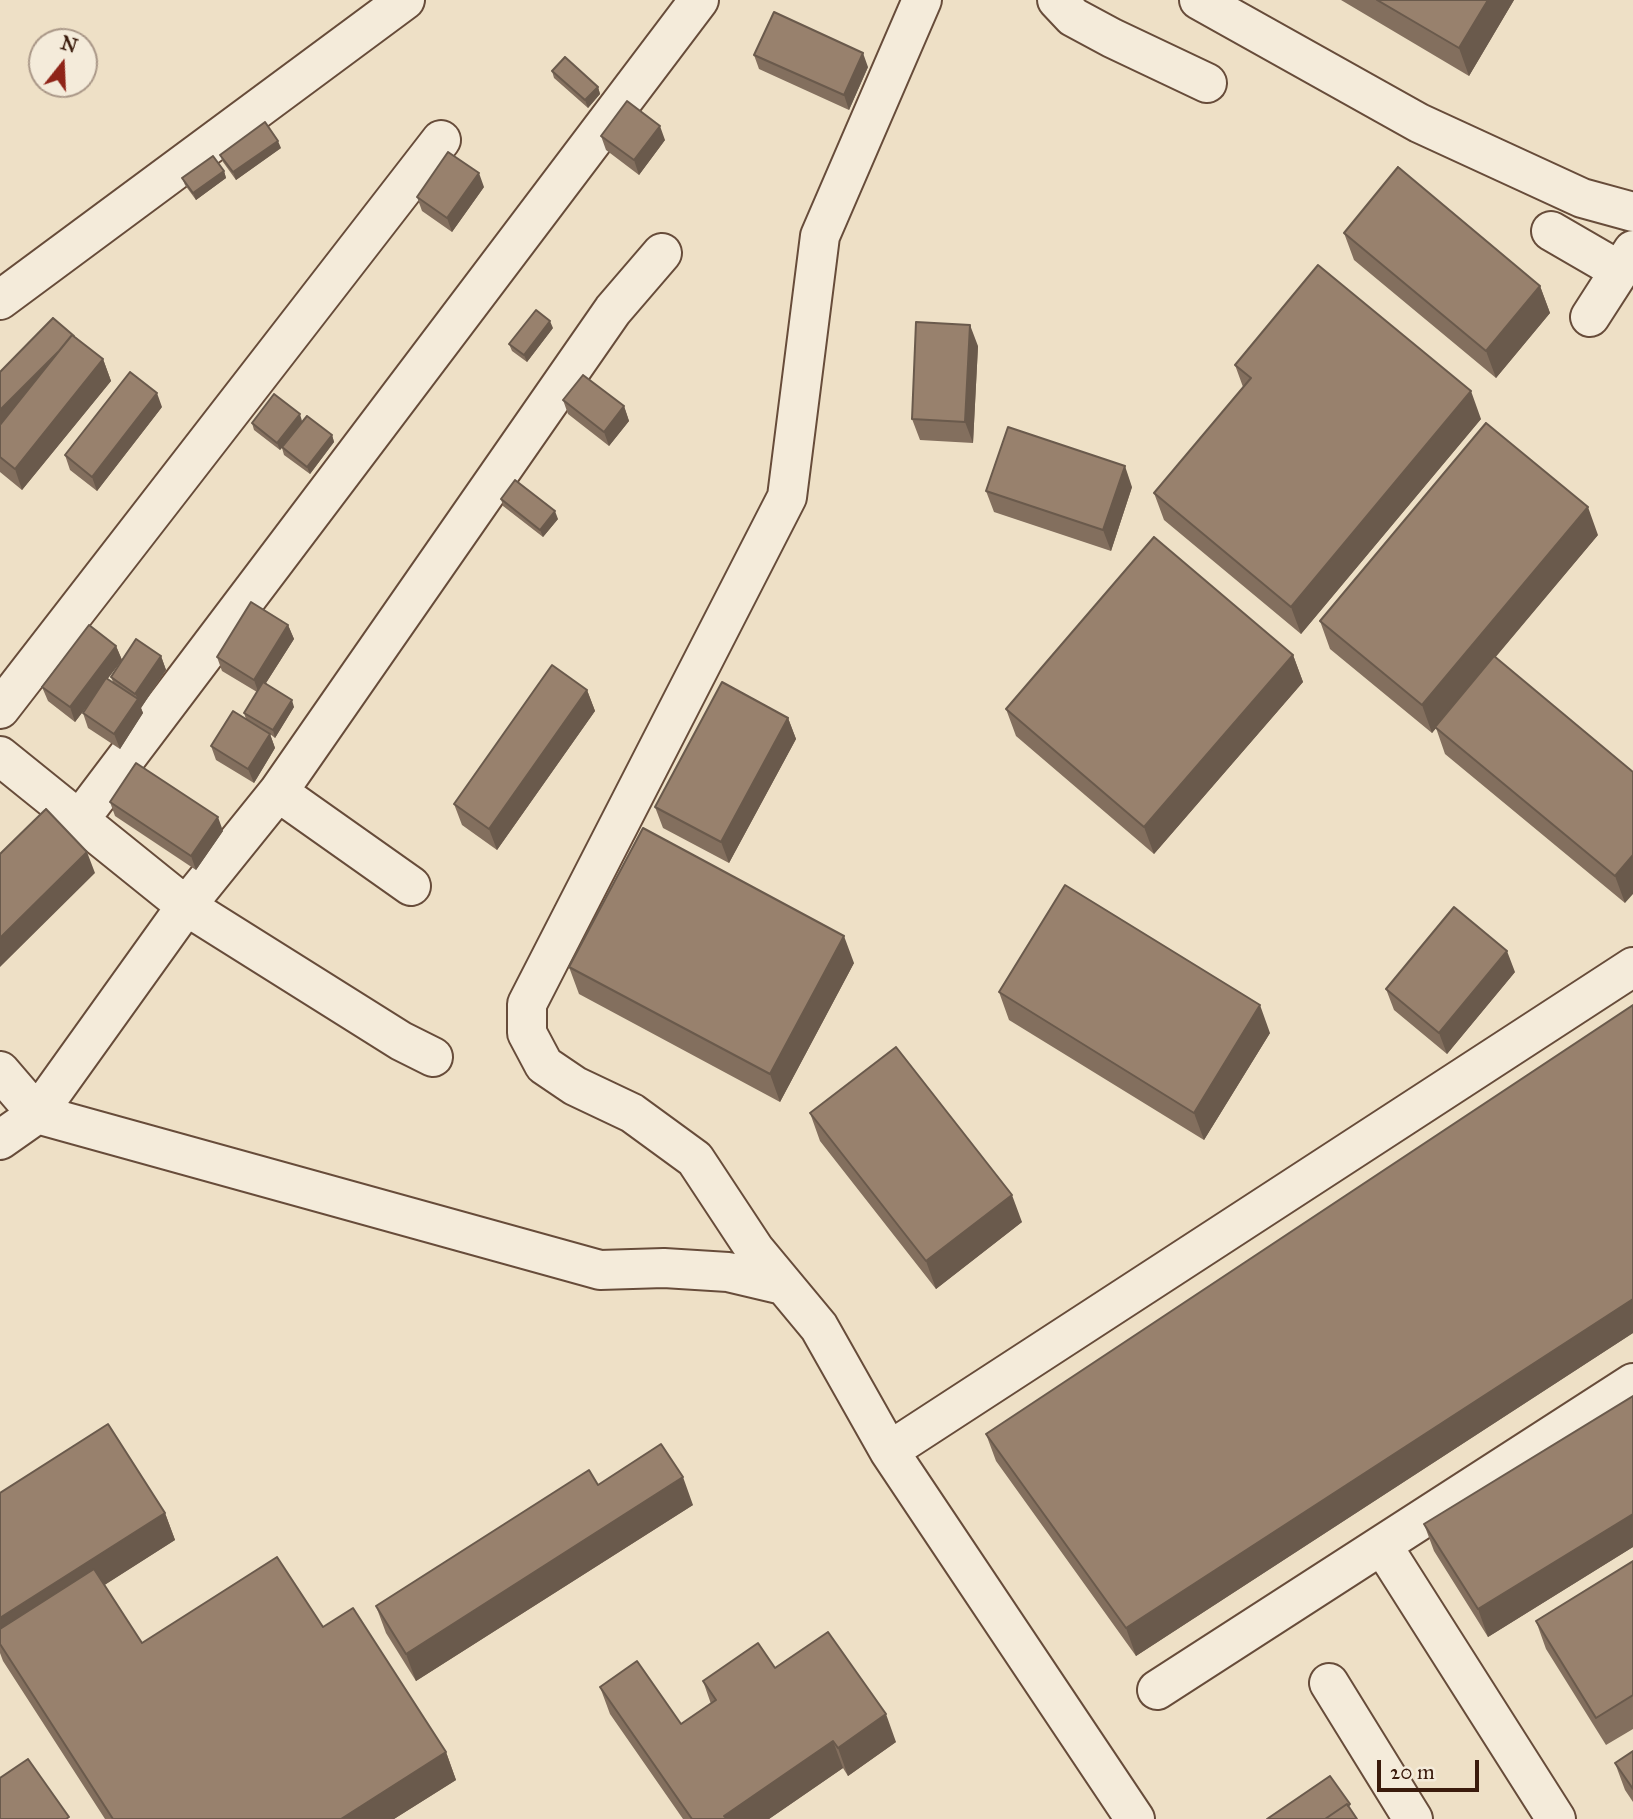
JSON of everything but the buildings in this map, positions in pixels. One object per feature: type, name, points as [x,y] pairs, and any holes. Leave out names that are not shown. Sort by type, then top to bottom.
[{"type":"street","points":[[0,300],[405,0]]},
{"type":"street","points":[[80,819],[699,0]]},
{"type":"street","points":[[922,0],[820,236],[787,497],[527,1004],[527,1033],[544,1065],[575,1086],[632,1113],[695,1159],[783,1285],[819,1327],[889,1451],[1135,1819]]},
{"type":"street","points":[[1057,0],[1082,22],[1207,83]]},
{"type":"street","points":[[1199,0],[1419,123],[1581,198],[1633,212]]},
{"type":"street","points":[[0,709],[441,140]]},
{"type":"street","points":[[1551,231],[1626,260],[1590,317]]},
{"type":"street","points":[[0,1140],[37,1114],[186,906],[278,792],[613,310],[662,253]]},
{"type":"street","points":[[0,756],[186,906],[401,1041],[433,1057]]},
{"type":"street","points":[[278,792],[411,886]]},
{"type":"street","points":[[889,1451],[1633,967]]},
{"type":"street","points":[[0,1071],[37,1114],[600,1270],[664,1268],[729,1272],[783,1285]]},
{"type":"street","points":[[1157,1690],[1633,1382]]},
{"type":"street","points":[[1382,1545],[1556,1819]]},
{"type":"street","points":[[1329,1684],[1413,1819]]}]
